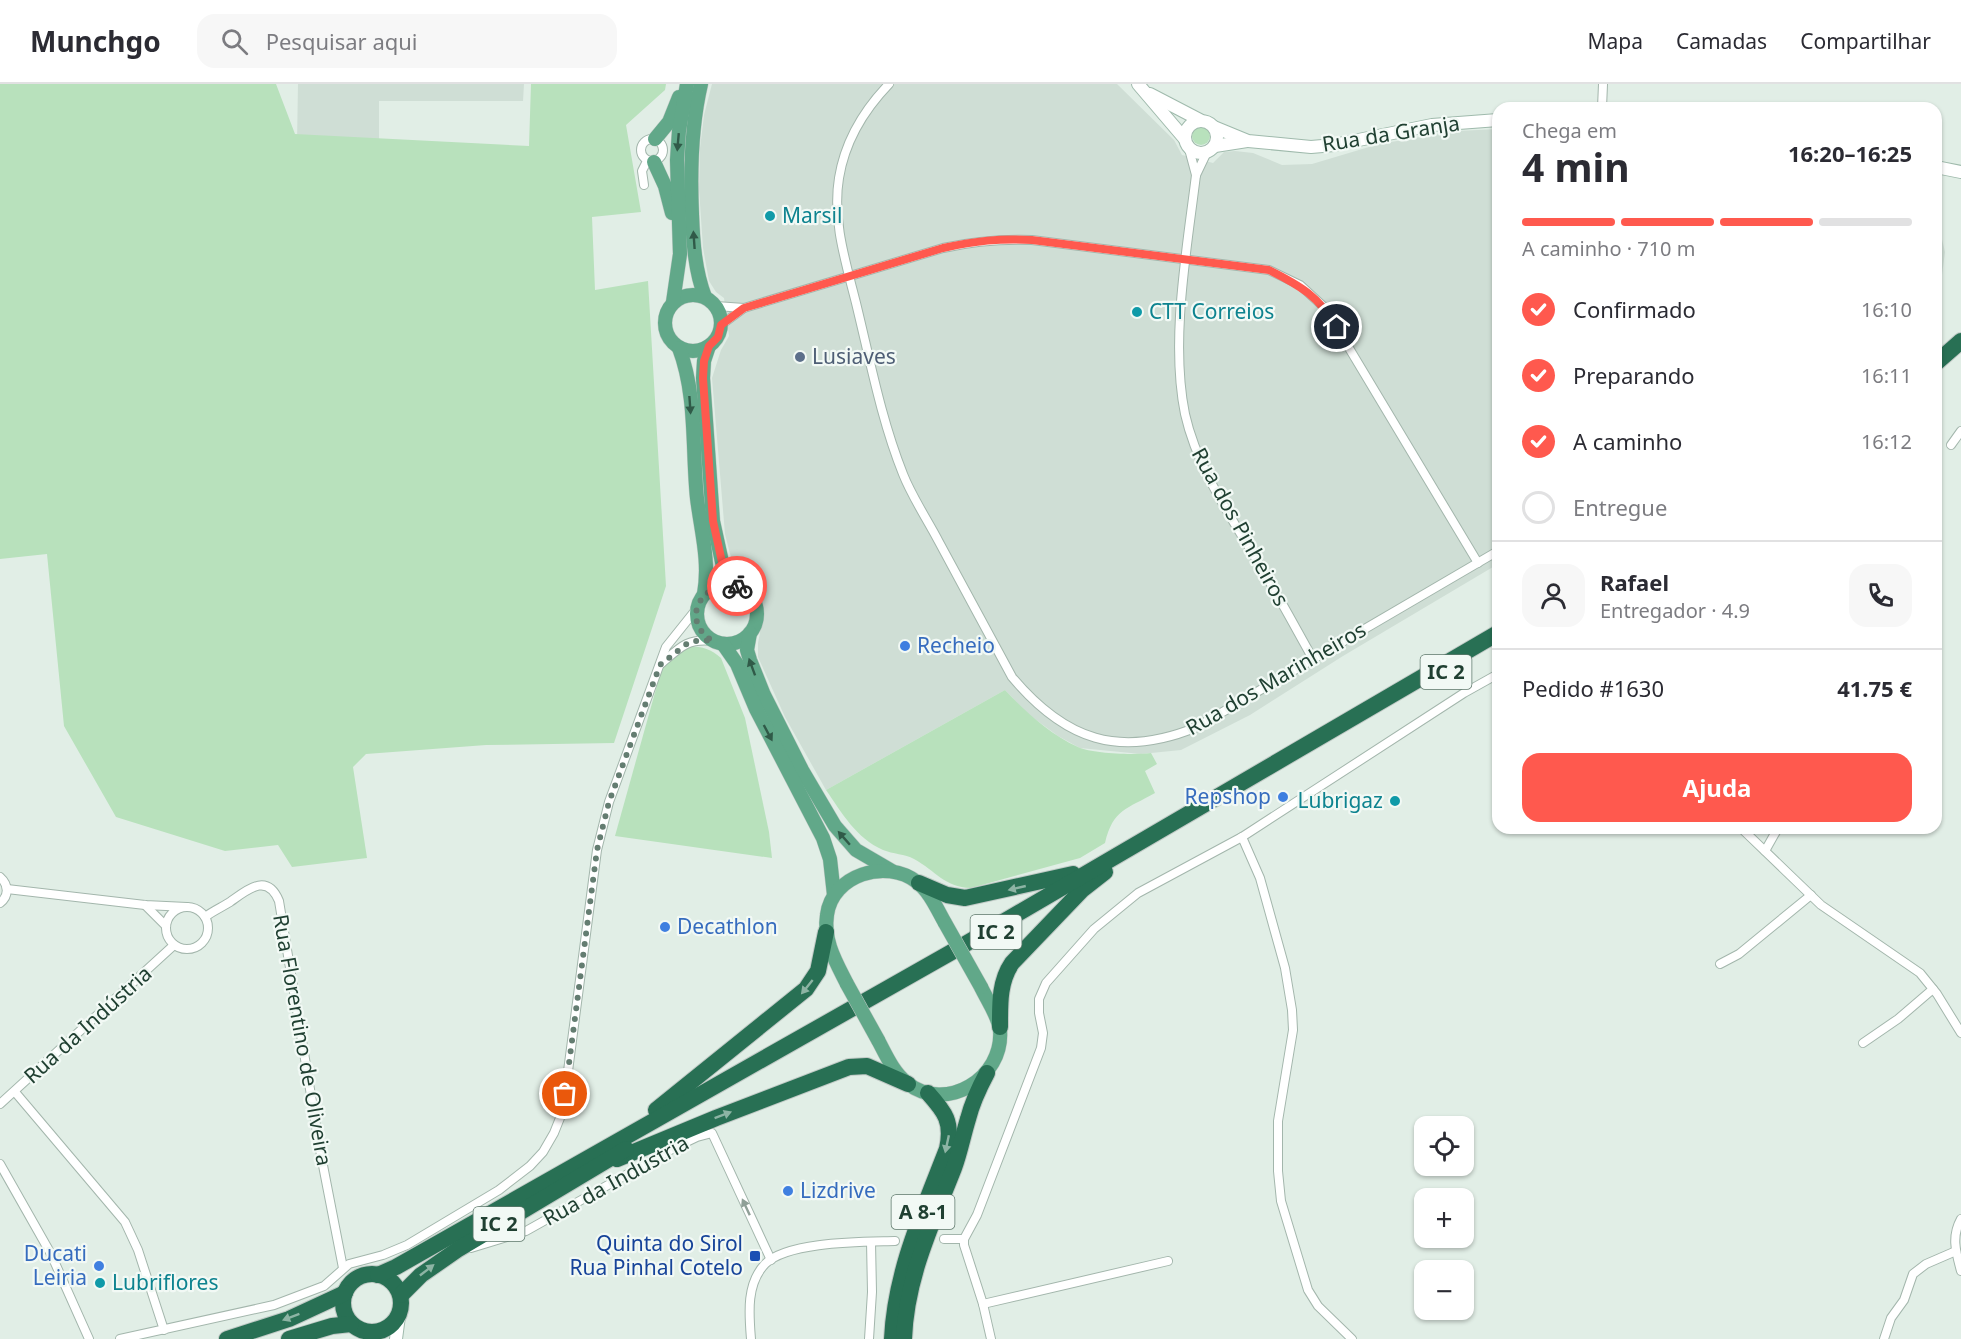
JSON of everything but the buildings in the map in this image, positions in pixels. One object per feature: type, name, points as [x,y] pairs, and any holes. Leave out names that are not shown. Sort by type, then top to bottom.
[{"type":"highway","points":[[1942,358],[1961,341]]},
{"type":"highway","points":[[1942,371],[1961,356]]},
{"type":"highway","name":"IC 2","points":[[227,1339],[288,1319],[345,1293],[349,1286],[362,1276],[378,1275],[396,1267],[870,999],[1492,636]]},
{"type":"highway","name":"IC 2","points":[[400,1295],[421,1275],[457,1250],[541,1198],[1492,644]]},
{"type":"highway","points":[[1000,1027],[1001,990],[1005,975],[1012,963],[1082,890],[1119,861]]},
{"type":"highway","points":[[919,883],[947,896],[965,898],[1094,868]]},
{"type":"highway","points":[[543,1184],[558,1171],[658,1110],[800,996],[818,970],[826,932]]},
{"type":"highway","points":[[592,1170],[705,1122],[849,1067],[867,1066],[908,1084]]},
{"type":"highway","name":"A 8-1","points":[[904,1339],[907,1307],[917,1263],[954,1167],[973,1102],[987,1073]]},
{"type":"highway","name":"A 8-1","points":[[892,1339],[898,1285],[949,1138],[948,1120],[928,1093]]},
{"type":"highway","points":[[289,1339],[317,1330],[336,1333],[375,1333],[385,1330],[399,1316],[400,1295],[392,1282],[378,1275]]},
{"type":"highway","points":[[345,1293],[344,1309],[359,1333]]},
{"type":"main road","points":[[655,140],[669,122],[686,84]]},
{"type":"main road","points":[[686,84],[677,160],[679,262],[673,302],[664,318],[664,327],[667,336],[679,348],[688,377],[697,498],[707,559],[697,616],[704,634],[718,642],[736,664],[756,709],[823,838],[830,859],[834,896]]},
{"type":"main road","points":[[679,348],[698,351],[709,346],[718,337],[721,325],[720,315],[710,301],[696,266],[690,180],[692,139],[701,84]]},
{"type":"main road","points":[[1142,88],[1214,127],[1217,135],[1211,149],[1198,153],[1187,144],[1142,88]]},
{"type":"main road","points":[[1187,144],[1186,128],[1200,120]]},
{"type":"main road","name":"Rua da Granja","points":[[1214,127],[1248,141],[1296,146],[1328,146],[1418,127],[1492,120]]},
{"type":"main road","name":"Rua da Granja","points":[[1211,149],[1248,141]]},
{"type":"main road","points":[[650,161],[666,186],[680,241]]},
{"type":"main road","points":[[1942,168],[1961,172]]},
{"type":"main road","points":[[673,302],[692,294],[710,301]]},
{"type":"main road","points":[[709,346],[704,361],[703,378],[713,521],[727,574],[748,594],[755,606],[756,620],[750,633],[747,650],[764,695],[797,761],[843,838],[856,850],[892,871],[909,876],[919,883],[931,897],[981,987],[1000,1027],[996,1056],[987,1073],[979,1081],[963,1090],[946,1095],[928,1093],[908,1084],[894,1069],[831,952],[826,932],[827,914],[834,896],[844,884],[866,873],[892,871]]},
{"type":"main road","points":[[701,601],[719,585],[737,586]]},
{"type":"main road","points":[[718,642],[735,643],[750,633]]},
{"type":"main road","points":[[396,1339],[399,1316]]},
{"type":"street","name":"Rua dos Marinheiros","points":[[889,84],[861,117],[843,157],[838,180],[838,223],[850,277],[886,426],[903,475],[1012,677],[1038,705],[1063,724],[1094,738],[1112,742],[1149,741],[1174,736],[1197,727],[1492,555]]},
{"type":"street","points":[[1602,102],[1603,84]]},
{"type":"street","points":[[644,185],[642,171],[650,161],[660,158],[663,151],[661,144],[655,140],[644,142],[640,148],[642,156],[650,161]]},
{"type":"street","name":"Rua dos Pinheiros","points":[[1187,144],[1196,175],[1179,342],[1179,362],[1186,415],[1193,442],[1218,495],[1313,659]]},
{"type":"street","name":"Rua dos Pinheiros","points":[[1196,175],[1211,149]]},
{"type":"street","points":[[721,325],[744,308],[943,248],[998,238],[1032,240],[1269,270],[1300,285],[1325,308],[1478,563]]},
{"type":"street","points":[[710,301],[744,308]]},
{"type":"street","points":[[1951,445],[1961,431]]},
{"type":"street","points":[[120,1339],[285,1301],[324,1286],[349,1264],[383,1255],[407,1245],[499,1190],[530,1166],[543,1152],[560,1118],[565,1094],[597,850],[609,802],[666,647],[701,601]]},
{"type":"street","points":[[660,665],[689,642],[703,640],[718,642]]},
{"type":"street","points":[[991,1339],[964,1239],[977,1215],[1041,1048],[1043,1033],[1039,999],[1046,983],[1094,929],[1138,893],[1242,837],[1464,693],[1492,678]]},
{"type":"street","points":[[1748,834],[1821,905],[1920,973],[1961,1033]]},
{"type":"street","points":[[1766,851],[1775,834]]},
{"type":"street","points":[[1242,837],[1260,878],[1285,968],[1292,1010],[1293,1030],[1278,1121],[1278,1172],[1281,1201],[1308,1290],[1318,1306],[1352,1339]]},
{"type":"street","points":[[0,877],[4,880],[7,889],[6,896],[0,903]]},
{"type":"street","name":"Rua Florentino de Oliveira","points":[[205,917],[251,887],[264,886],[276,894],[320,1150],[343,1268]]},
{"type":"street","points":[[7,889],[145,905],[187,907],[201,911],[209,929],[204,942],[187,950],[174,945],[166,933],[167,920],[175,910],[187,907]]},
{"type":"street","points":[[1720,964],[1739,954],[1811,896]]},
{"type":"street","points":[[145,905],[166,926]]},
{"type":"street","name":"Rua da Indústria","points":[[0,1104],[174,945]]},
{"type":"street","points":[[1863,1043],[1898,1019],[1933,989]]},
{"type":"street","points":[[15,1092],[125,1222],[138,1250],[164,1330]]},
{"type":"street","name":"Rua da Indústria","points":[[457,1250],[473,1248],[526,1231],[666,1152],[696,1137],[712,1133],[771,1260]]},
{"type":"street","points":[[0,1164],[51,1254],[89,1339]]},
{"type":"street","points":[[1961,1219],[1956,1228],[1954,1240],[1961,1271]]},
{"type":"street","points":[[944,1239],[964,1239]]},
{"type":"street","points":[[752,1339],[750,1299],[759,1273],[771,1260],[780,1255],[821,1245],[895,1241]]},
{"type":"street","points":[[862,1339],[869,1336],[873,1286],[871,1242]]},
{"type":"street","points":[[1884,1339],[1891,1318],[1904,1300],[1913,1274],[1926,1264],[1956,1251]]},
{"type":"street","points":[[983,1304],[1168,1261]]},
{"type":"shaded area","points":[[298,84],[524,84],[523,101],[379,101],[379,140],[297,143]]},
{"type":"shaded area","points":[[712,84],[1117,84],[1174,140],[1182,155],[1213,163],[1224,152],[1235,151],[1253,153],[1282,165],[1312,164],[1379,144],[1458,131],[1492,129],[1492,568],[1343,656],[1250,715],[1181,750],[1141,754],[1080,748],[1058,736],[1028,714],[1005,690],[826,790],[785,717],[758,657],[763,617],[762,606],[737,570],[725,534],[712,378],[721,350],[729,336],[724,298],[716,292],[709,281],[703,248],[699,189],[704,115]]},
{"type":"shaded area","points":[[1942,239],[1945,252],[1942,275]]},
{"type":"green space","points":[[0,84],[276,84],[295,134],[529,146],[531,84],[666,84],[665,90],[626,125],[641,212],[592,217],[595,290],[648,281],[666,586],[614,743],[486,745],[366,754],[353,767],[367,858],[292,867],[278,845],[225,851],[116,817],[64,726],[47,554],[0,559]]},
{"type":"green space","points":[[1201,127],[1207,130],[1210,136],[1207,142],[1201,145],[1195,142],[1192,136],[1195,130]]},
{"type":"green space","points":[[689,646],[714,652],[721,658],[745,718],[769,832],[772,858],[615,836],[661,671],[671,657]]},
{"type":"green space","points":[[1005,690],[1038,722],[1057,736],[1078,747],[1114,753],[1151,753],[1157,764],[1145,771],[1155,793],[1122,811],[1112,823],[1105,843],[1080,858],[971,888],[947,882],[914,859],[883,850],[857,832],[826,790]]},
{"type":"way so far","points":[[565,1094],[597,850],[623,760],[660,665],[681,646],[689,642],[713,641],[704,634],[699,626],[697,611],[700,600],[704,594],[719,585],[737,586]]},
{"type":"place","name":"Marsil","points":[[770,216]]},
{"type":"place","name":"CTT Correios","points":[[1137,312]]},
{"type":"place","name":"Lusiaves","points":[[800,357]]},
{"type":"place","name":"Recheio","points":[[905,646]]},
{"type":"place","name":"Repshop","points":[[1283,797]]},
{"type":"place","name":"Lubrigaz","points":[[1395,801]]},
{"type":"place","name":"Decathlon","points":[[665,927]]},
{"type":"place","name":"Lizdrive","points":[[788,1191]]},
{"type":"place","name":"Quinta do Sirol Rua Pinhal Cotelo","points":[[755,1256]]},
{"type":"place","name":"Ducati Leiria","points":[[99,1266]]},
{"type":"place","name":"Lubriflores","points":[[100,1283]]},
{"type":"route","points":[[737,586],[727,574],[722,562],[713,521],[703,378],[704,361],[709,346],[718,337],[721,325],[744,308],[943,248],[998,238],[1032,240],[1269,270],[1300,285],[1325,308],[1337,327]]}]
